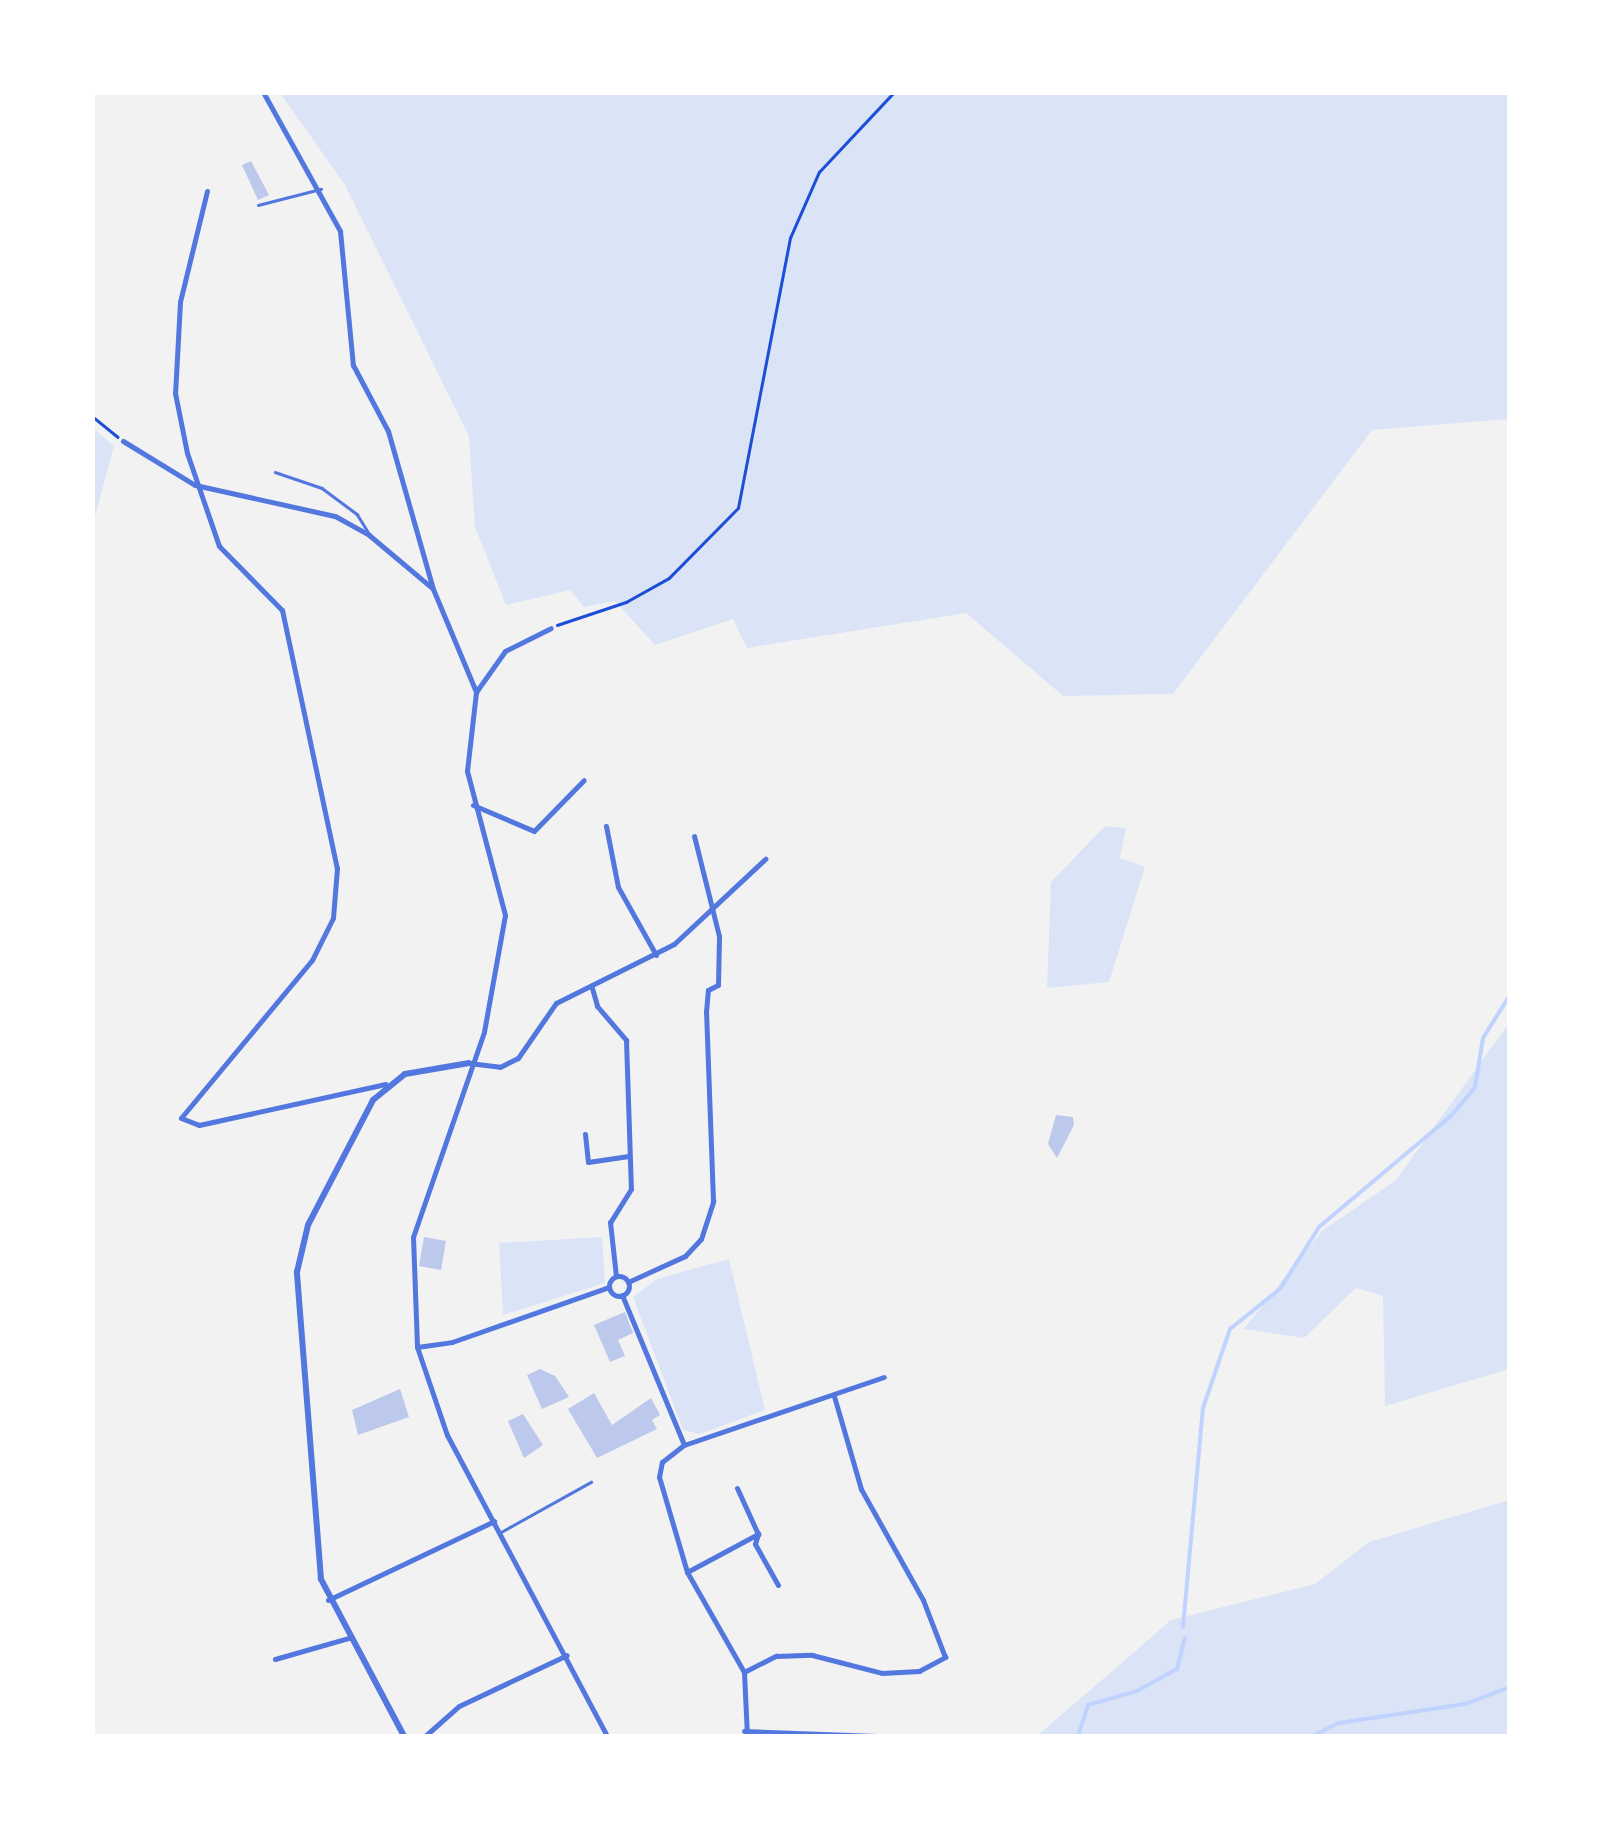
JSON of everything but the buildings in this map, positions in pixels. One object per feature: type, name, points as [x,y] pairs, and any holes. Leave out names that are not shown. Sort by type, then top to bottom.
[{"type":"street","points":[[263,92],[321,188],[340,230],[353,365],[388,431],[434,588],[476,692],[468,772],[473,805],[505,915],[499,972],[413,1237],[417,1346],[447,1434],[607,1736]]},
{"type":"street","points":[[207,191],[180,302],[175,393],[195,485],[219,546],[282,610],[337,868],[333,918],[312,960],[182,1118],[200,1125],[468,1063],[500,1067],[518,1058],[556,1003],[656,954],[764,860]]},
{"type":"street","points":[[123,441],[195,485],[317,510],[369,535],[434,588]]},
{"type":"street","points":[[476,692],[505,651],[550,628]]},
{"type":"street","points":[[473,805],[534,831],[584,780]]},
{"type":"street","points":[[606,826],[618,887],[656,954]]},
{"type":"street","points":[[622,1296],[628,1282],[685,1256],[708,1220],[706,1012],[708,990],[718,984],[719,936],[694,836]]},
{"type":"street","points":[[417,1346],[452,1342],[609,1287],[616,1276],[608,1240],[610,1222],[631,1189],[626,1040],[597,1006],[592,988]]},
{"type":"street","points":[[386,1084],[331,1177],[308,1225],[297,1272],[316,1554],[328,1600],[404,1736]]},
{"type":"street","points":[[585,1134],[588,1162],[629,1156]]},
{"type":"street","points":[[616,1276],[628,1282]]},
{"type":"street","points":[[609,1287],[622,1296],[684,1445]]},
{"type":"street","points":[[877,1736],[745,1734],[744,1672],[687,1572],[659,1477],[662,1462],[684,1445],[884,1377]]},
{"type":"street","points":[[744,1672],[776,1656],[812,1655],[882,1673],[919,1671],[945,1658],[923,1600],[860,1489],[834,1396]]},
{"type":"street","points":[[737,1488],[758,1534],[755,1544],[778,1585]]},
{"type":"street","points":[[328,1600],[494,1522]]},
{"type":"street","points":[[687,1572],[758,1534]]},
{"type":"street","points":[[275,1659],[348,1638]]},
{"type":"street","points":[[424,1736],[458,1706],[567,1656]]},
{"type":"lane","points":[[258,206],[321,188]]},
{"type":"lane","points":[[275,472],[322,488],[357,514],[369,535]]},
{"type":"lane","points":[[500,1533],[591,1482]]},
{"type":"path","points":[[550,628],[626,602],[669,578],[738,508],[790,238],[819,172],[894,92]]},
{"type":"path","points":[[92,416],[123,441]]},
{"type":"shaded area","points":[[280,93],[1509,93],[1509,419],[1372,430],[1173,694],[1063,696],[966,613],[747,648],[733,619],[655,645],[615,601],[584,607],[570,590],[506,605],[475,527],[469,436],[345,185]]},
{"type":"shaded area","points":[[93,428],[114,446],[93,524]]},
{"type":"shaded area","points":[[1105,826],[1126,828],[1120,858],[1145,867],[1109,982],[1047,988],[1051,882]]},
{"type":"shaded area","points":[[1509,1023],[1509,1369],[1385,1406],[1383,1296],[1356,1288],[1304,1338],[1244,1329],[1322,1231],[1396,1180]]},
{"type":"shaded area","points":[[602,1237],[605,1283],[503,1315],[499,1243]]},
{"type":"shaded area","points":[[729,1259],[765,1410],[700,1434],[683,1430],[633,1297],[657,1279]]},
{"type":"shaded area","points":[[1509,1500],[1509,1736],[1037,1736],[1171,1620],[1315,1584],[1369,1542]]},
{"type":"waterway","points":[[1183,1627],[1203,1408],[1230,1329],[1280,1289],[1319,1227],[1451,1116],[1475,1087],[1483,1038],[1510,995]]},
{"type":"waterway","points":[[1078,1736],[1088,1705],[1137,1691],[1177,1669],[1185,1638]]},
{"type":"waterway","points":[[1313,1736],[1339,1723],[1465,1704],[1510,1687]]}]
